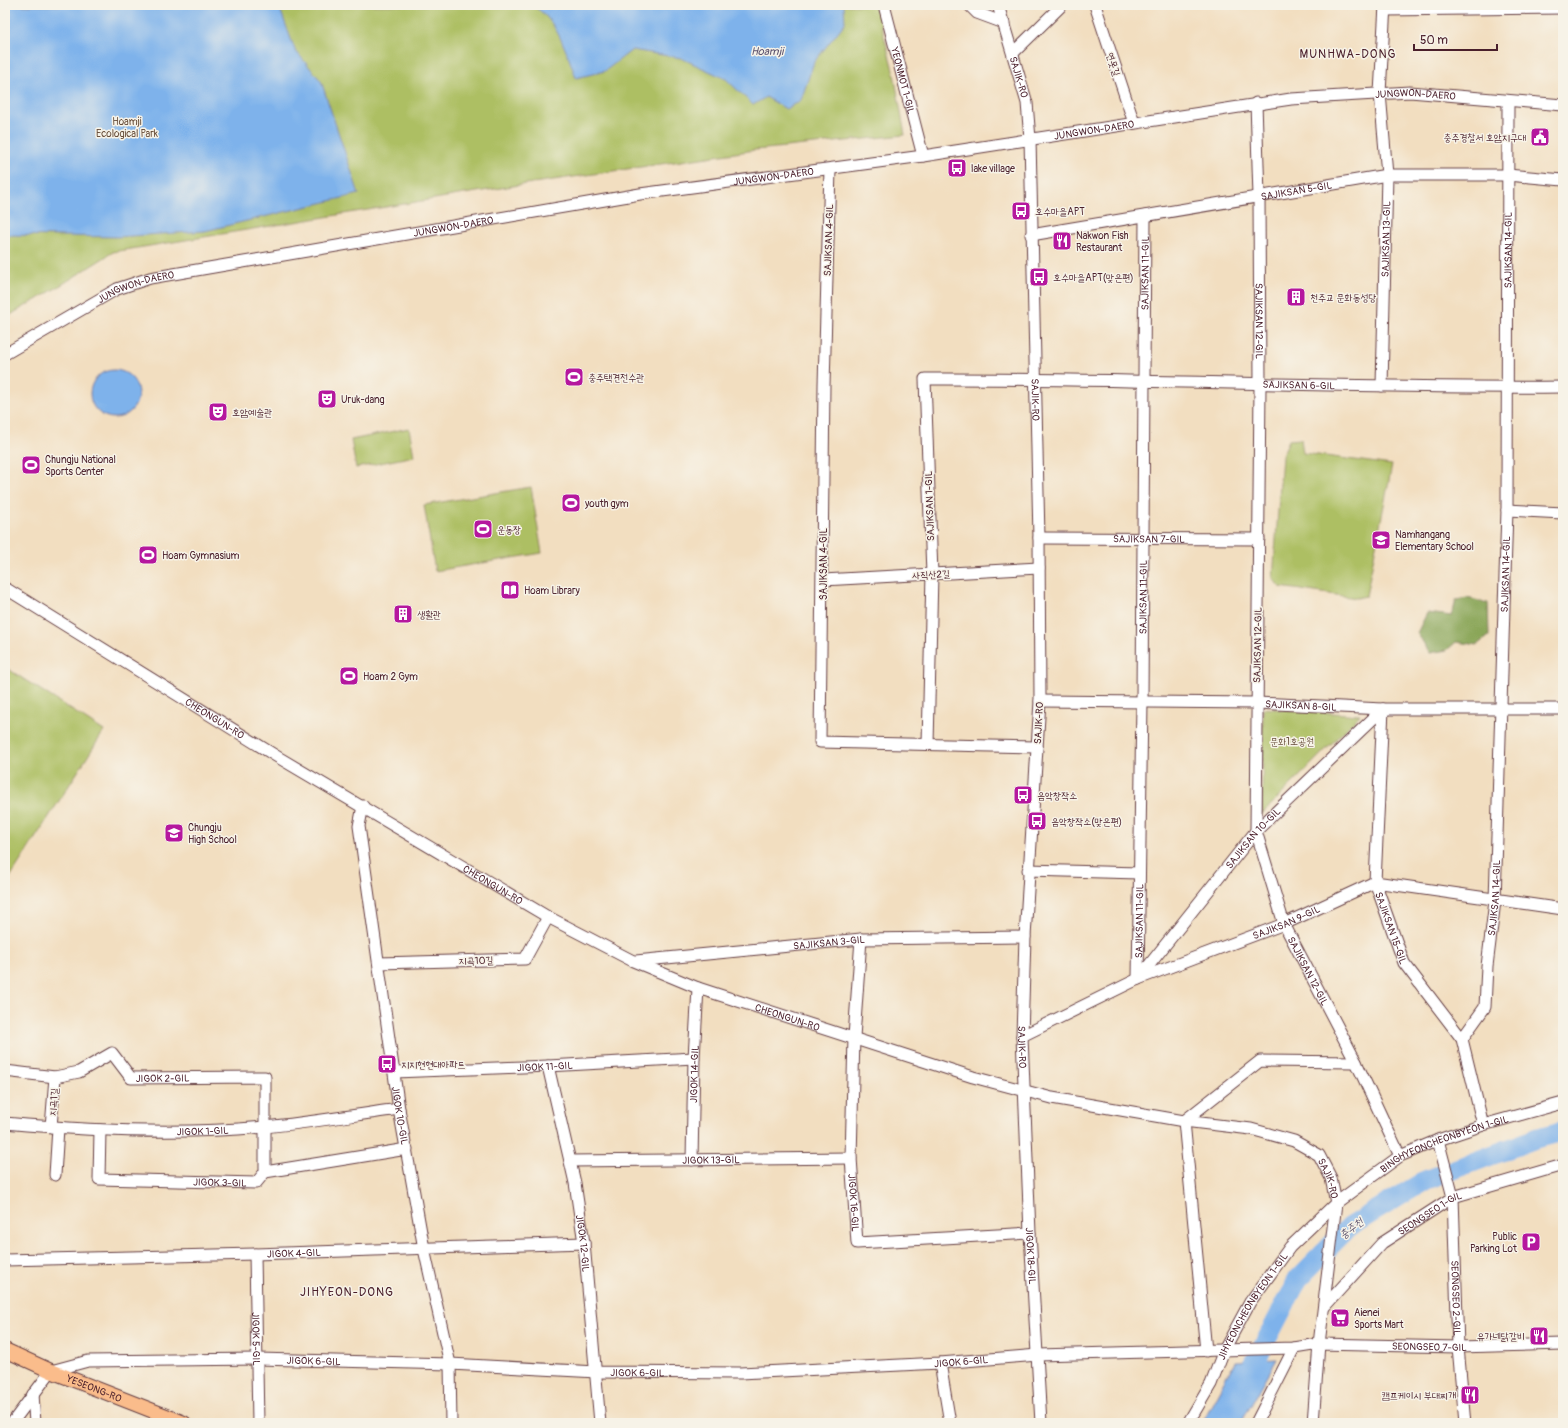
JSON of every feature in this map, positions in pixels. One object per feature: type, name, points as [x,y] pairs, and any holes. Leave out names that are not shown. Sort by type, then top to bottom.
[{"type":"main road","name":"YESEONG-RO","points":[[5,1350],[52,1371],[184,1423]]},
{"type":"street","name":"YEONMOT 1-GIL","points":[[884,5],[923,156]]},
{"type":"street","points":[[969,5],[977,13],[1004,23]]},
{"type":"street","name":"SAJIK-RO","points":[[998,5],[1013,53],[1026,103],[1030,139],[1039,538],[1040,701],[1024,937],[1022,1036],[1023,1089],[1052,1098],[1184,1121],[1251,1129],[1294,1141],[1319,1155],[1331,1178],[1336,1203],[1324,1307]]},
{"type":"street","points":[[1013,53],[1062,5]]},
{"type":"street","name":"연못길","points":[[1095,5],[1134,123]]},
{"type":"street","points":[[1385,8],[1563,8]]},
{"type":"street","name":"SAJIKSAN 13-GIL","points":[[1382,386],[1387,175],[1380,93],[1385,8]]},
{"type":"street","name":"JUNGWON-DAERO","points":[[5,354],[117,289],[150,278],[605,200],[923,156],[1256,103],[1410,92],[1563,105]]},
{"type":"street","name":"SAJIKSAN 14-GIL","points":[[1462,1039],[1485,1007],[1487,966],[1495,901],[1507,510],[1508,101]]},
{"type":"street","name":"SAJIKSAN 12-GIL","points":[[1256,103],[1259,196],[1260,385],[1256,831],[1284,924],[1356,1062],[1400,1156]]},
{"type":"street","name":"SAJIKSAN 4-GIL","points":[[830,169],[824,386],[820,742],[1037,747]]},
{"type":"street","name":"SAJIKSAN 5-GIL","points":[[1032,235],[1387,175],[1507,175],[1563,180]]},
{"type":"street","name":"SAJIKSAN 11-GIL","points":[[1138,979],[1142,702],[1144,216]]},
{"type":"street","name":"SAJIKSAN 1-GIL","points":[[928,744],[932,574],[926,379],[1035,379]]},
{"type":"street","name":"SAJIKSAN 6-GIL","points":[[1035,379],[1260,385],[1507,388],[1563,387]]},
{"type":"street","points":[[1507,510],[1563,513]]},
{"type":"street","name":"SAJIKSAN 7-GIL","points":[[1039,538],[1259,539]]},
{"type":"street","name":"사직산2길","points":[[823,580],[1039,568]]},
{"type":"street","name":"CHEONGUN-RO","points":[[5,588],[270,752],[548,917],[634,962],[698,988],[854,1037],[973,1077],[1023,1089]]},
{"type":"street","name":"SAJIKSAN 8-GIL","points":[[1040,701],[1257,702],[1382,709],[1563,709]]},
{"type":"street","name":"SAJIKSAN 10-GIL","points":[[1138,979],[1256,831],[1382,709]]},
{"type":"street","name":"SAJIKSAN 15-GIL","points":[[1382,709],[1376,882],[1404,963],[1462,1039],[1483,1125]]},
{"type":"street","name":"JIGOK 10-GIL","points":[[363,806],[359,826],[395,1072],[399,1109],[424,1249],[450,1364],[451,1423]]},
{"type":"street","points":[[1028,870],[1139,873]]},
{"type":"street","points":[[1376,882],[1495,901],[1563,909]]},
{"type":"street","name":"SAJIKSAN 9-GIL","points":[[1022,1036],[1138,979],[1284,924],[1376,882]]},
{"type":"street","name":"지곡10길","points":[[379,963],[525,959],[548,917]]},
{"type":"street","name":"SAJIKSAN 3-GIL","points":[[634,962],[861,939],[1024,937]]},
{"type":"street","name":"JIGOK 16-GIL","points":[[861,939],[854,1037],[851,1158],[857,1243],[1030,1233]]},
{"type":"street","name":"JIGOK 14-GIL","points":[[692,1160],[694,1058],[698,988]]},
{"type":"street","name":"JIGOK 2-GIL","points":[[5,1071],[55,1077],[79,1072],[112,1053],[131,1078],[264,1077],[263,1127]]},
{"type":"street","name":"JIGOK 11-GIL","points":[[395,1072],[694,1058]]},
{"type":"street","points":[[1206,1351],[1184,1121],[1260,1060],[1356,1062]]},
{"type":"street","name":"JIGOK 12-GIL","points":[[548,1066],[570,1161],[584,1243],[597,1372],[600,1423]]},
{"type":"street","name":"지곡1길","points":[[55,1077],[55,1175]]},
{"type":"street","name":"JIGOK 18-GIL","points":[[1023,1089],[1042,1423]]},
{"type":"street","name":"BINGHYEONCHEONBYEON 1-GIL","points":[[1336,1203],[1400,1156],[1438,1140],[1483,1125],[1563,1103]]},
{"type":"street","name":"JIGOK 1-GIL","points":[[5,1123],[54,1128],[188,1131],[263,1127],[399,1109]]},
{"type":"street","points":[[263,1127],[265,1172]]},
{"type":"street","name":"JIGOK 3-GIL","points":[[100,1130],[99,1179],[256,1183],[265,1172],[407,1150]]},
{"type":"street","name":"SEONGSEO 2-GIL","points":[[1438,1140],[1453,1197],[1458,1347],[1465,1423]]},
{"type":"street","name":"JIGOK 13-GIL","points":[[570,1161],[851,1158]]},
{"type":"street","name":"SEONGSEO 1-GIL","points":[[1324,1307],[1382,1243],[1453,1197],[1563,1165]]},
{"type":"street","name":"JIHYEONCHEONBYEON 1-GIL","points":[[1188,1423],[1211,1384],[1224,1350],[1250,1302],[1290,1247],[1336,1203]]},
{"type":"street","name":"JIGOK 4-GIL","points":[[5,1260],[254,1254],[584,1243]]},
{"type":"street","name":"JIGOK 5-GIL","points":[[254,1254],[258,1359],[258,1423]]},
{"type":"street","points":[[1313,1423],[1319,1344],[1324,1307]]},
{"type":"street","name":"SEONGSEO 7-GIL","points":[[1294,1348],[1319,1344],[1458,1347],[1563,1344]]},
{"type":"street","points":[[1256,1423],[1294,1348]]},
{"type":"street","name":"JIGOK 6-GIL","points":[[52,1371],[88,1361],[258,1359],[450,1364],[597,1372],[741,1373],[940,1363],[1038,1355],[1294,1348]]},
{"type":"street","points":[[940,1363],[950,1423]]},
{"type":"street","points":[[12,1423],[52,1371]]},
{"type":"street","points":[[33,1394],[35,1423]]},
{"type":"green space","name":"Hoamji Ecological Park","points":[[5,5],[876,5],[894,74],[905,135],[755,150],[513,186],[113,252],[5,318]]},
{"type":"green space","points":[[409,428],[414,456],[356,468],[351,440]]},
{"type":"green space","points":[[1301,439],[1303,453],[1392,465],[1366,596],[1357,598],[1280,587],[1273,579],[1282,456],[1289,440]]},
{"type":"green space","name":"운동장","points":[[531,487],[542,553],[435,571],[424,505]]},
{"type":"green space","points":[[1467,598],[1488,603],[1489,636],[1478,645],[1456,642],[1447,650],[1430,653],[1417,633],[1427,613],[1452,616],[1456,600]]},
{"type":"green space","points":[[5,667],[104,731],[5,885]]},
{"type":"green space","name":"문화1호공원","points":[[1263,708],[1360,715],[1262,814]]},
{"type":"water","points":[[5,5],[279,6],[295,50],[321,81],[359,194],[205,231],[117,237],[5,235],[5,119],[7,112],[5,109]]},
{"type":"water","name":"Hoamji","points":[[530,5],[844,5],[845,23],[814,62],[801,100],[786,109],[766,97],[753,105],[726,79],[681,58],[632,50],[605,71],[576,78],[554,26],[539,10]]},
{"type":"water","points":[[114,370],[123,372],[131,377],[136,385],[138,394],[136,403],[131,411],[123,416],[114,418],[105,416],[97,411],[92,403],[90,394],[92,385],[97,377],[105,372]]},
{"type":"water","points":[[1277,1359],[1241,1423],[1202,1423],[1235,1361]]},
{"type":"waterway","name":"충주천","points":[[1228,1423],[1244,1383],[1298,1279],[1349,1227],[1426,1180],[1537,1138],[1563,1131]]},
{"type":"place","name":"충주경찰서 호암지구대","points":[[1540,137]]},
{"type":"place","name":"lake village","points":[[957,168]]},
{"type":"place","name":"호수마을APT","points":[[1021,211]]},
{"type":"place","name":"Nakwon Fish Restaurant","points":[[1062,241]]},
{"type":"place","name":"호수마을APT(맞은편)","points":[[1039,277]]},
{"type":"place","name":"천주교 문화동성당","points":[[1296,297]]},
{"type":"place","name":"충주택견전수관","points":[[574,377]]},
{"type":"place","name":"Uruk-dang","points":[[327,399]]},
{"type":"place","name":"호암예술관","points":[[218,412]]},
{"type":"place","name":"Chungju National Sports Center","points":[[31,465]]},
{"type":"place","name":"youth gym","points":[[571,503]]},
{"type":"place","name":"운동장","points":[[483,529]]},
{"type":"place","name":"Namhangang Elementary School","points":[[1381,540]]},
{"type":"place","name":"Hoam Gymnasium","points":[[148,555]]},
{"type":"place","name":"Hoam Library","points":[[510,590]]},
{"type":"place","name":"생활관","points":[[403,614]]},
{"type":"place","name":"Hoam 2 Gym","points":[[349,676]]},
{"type":"place","name":"음악창작소","points":[[1023,795]]},
{"type":"place","name":"음악창작소(맞은편)","points":[[1037,821]]},
{"type":"place","name":"Chungju High School","points":[[174,833]]},
{"type":"place","name":"지지현현대아파트","points":[[387,1064]]},
{"type":"place","name":"Public Parking Lot","points":[[1531,1242]]},
{"type":"place","name":"Aienei Sports Mart","points":[[1340,1318]]},
{"type":"place","name":"유가네닭갈비","points":[[1539,1336]]},
{"type":"place","name":"캠프케이시 부대찌개","points":[[1470,1395]]},
{"type":"district","name":"MUNHWA-DONG","points":[[1348,54]]},
{"type":"district","name":"JIHYEON-DONG","points":[[347,1292]]}]
